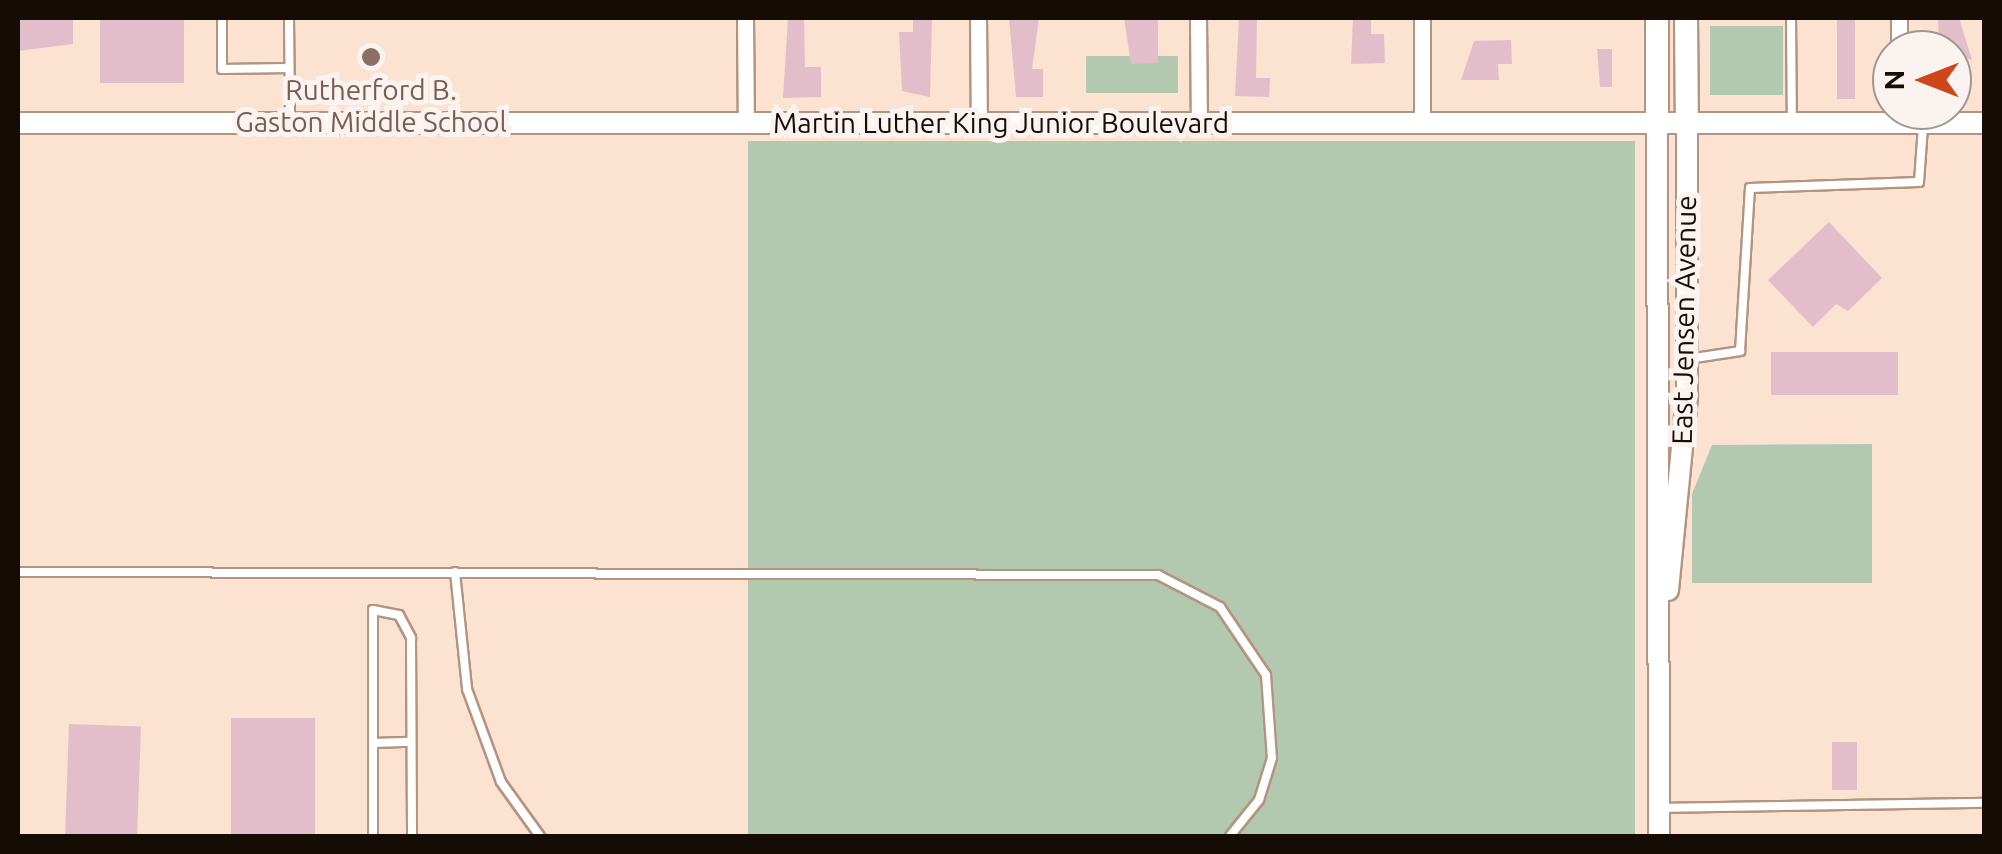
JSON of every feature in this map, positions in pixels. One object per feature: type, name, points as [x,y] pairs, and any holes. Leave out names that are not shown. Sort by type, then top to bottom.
[{"type":"main road","name":"East Jensen Avenue","points":[[1657,18],[1657,122]]},
{"type":"main road","name":"East Jensen Avenue","points":[[1686,18],[1687,122]]},
{"type":"street","points":[[746,18],[746,123]]},
{"type":"street","points":[[978,18],[979,123]]},
{"type":"street","points":[[1198,18],[1199,123]]},
{"type":"street","points":[[1422,18],[1422,123]]},
{"type":"street","name":"Martin Luther King Junior Boulevard","points":[[18,124],[1792,122],[1872,118]]},
{"type":"street","name":"East Jensen Avenue","points":[[1657,122],[1659,836]]},
{"type":"street","name":"East Jensen Avenue","points":[[1659,681],[1688,358],[1687,122]]},
{"type":"lane","points":[[222,18],[222,69],[290,68]]},
{"type":"lane","points":[[289,18],[290,123]]},
{"type":"lane","points":[[1791,18],[1792,122]]},
{"type":"lane","points":[[1688,358],[1740,351],[1750,188],[1909,184],[1922,170],[1923,130]]},
{"type":"lane","points":[[18,572],[1158,576],[1220,607],[1266,675],[1272,758],[1259,800],[1230,836]]},
{"type":"lane","points":[[455,572],[467,689],[501,782],[540,836]]},
{"type":"lane","points":[[373,836],[373,610],[398,615],[411,638],[412,836]]},
{"type":"lane","points":[[373,744],[411,742]]},
{"type":"lane","points":[[1659,808],[1984,804]]},
{"type":"green space","points":[[1710,26],[1783,26],[1783,95],[1710,95]]},
{"type":"green space","points":[[1086,56],[1178,56],[1178,93],[1086,93]]},
{"type":"green space","points":[[748,141],[1635,141],[1635,836],[748,836]]},
{"type":"green space","points":[[1872,444],[1872,583],[1692,583],[1692,494],[1712,445]]},
{"type":"building","points":[[18,18],[73,18],[73,44],[18,51]]},
{"type":"building","points":[[100,18],[184,18],[184,83],[100,83]]},
{"type":"building","points":[[788,18],[804,18],[805,67],[821,67],[821,97],[783,98]]},
{"type":"building","points":[[913,18],[932,18],[930,97],[902,91],[899,32],[913,32]]},
{"type":"building","points":[[1009,18],[1039,18],[1032,69],[1043,69],[1043,97],[1016,97]]},
{"type":"building","points":[[1124,18],[1158,18],[1158,63],[1131,64]]},
{"type":"building","points":[[1239,18],[1257,18],[1256,78],[1270,78],[1269,97],[1235,96]]},
{"type":"building","points":[[1353,18],[1371,18],[1371,34],[1384,34],[1385,63],[1351,64]]},
{"type":"building","points":[[1837,18],[1855,18],[1855,99],[1837,99]]},
{"type":"building","points":[[1938,18],[1959,18],[1963,30],[1938,30]]},
{"type":"building","points":[[1511,40],[1512,64],[1498,64],[1499,80],[1461,80],[1474,41]]},
{"type":"building","points":[[1597,49],[1612,49],[1612,87],[1600,87]]},
{"type":"building","points":[[1829,222],[1882,278],[1848,311],[1836,304],[1813,327],[1768,280]]},
{"type":"building","points":[[1771,352],[1898,352],[1898,395],[1771,395]]},
{"type":"building","points":[[231,718],[315,718],[315,836],[231,836]]},
{"type":"building","points":[[69,724],[141,727],[137,836],[65,836]]},
{"type":"building","points":[[1832,742],[1857,742],[1857,790],[1832,790]]},
{"type":"place","name":"Rutherford B. Gaston Middle School","points":[[371,57]]}]
